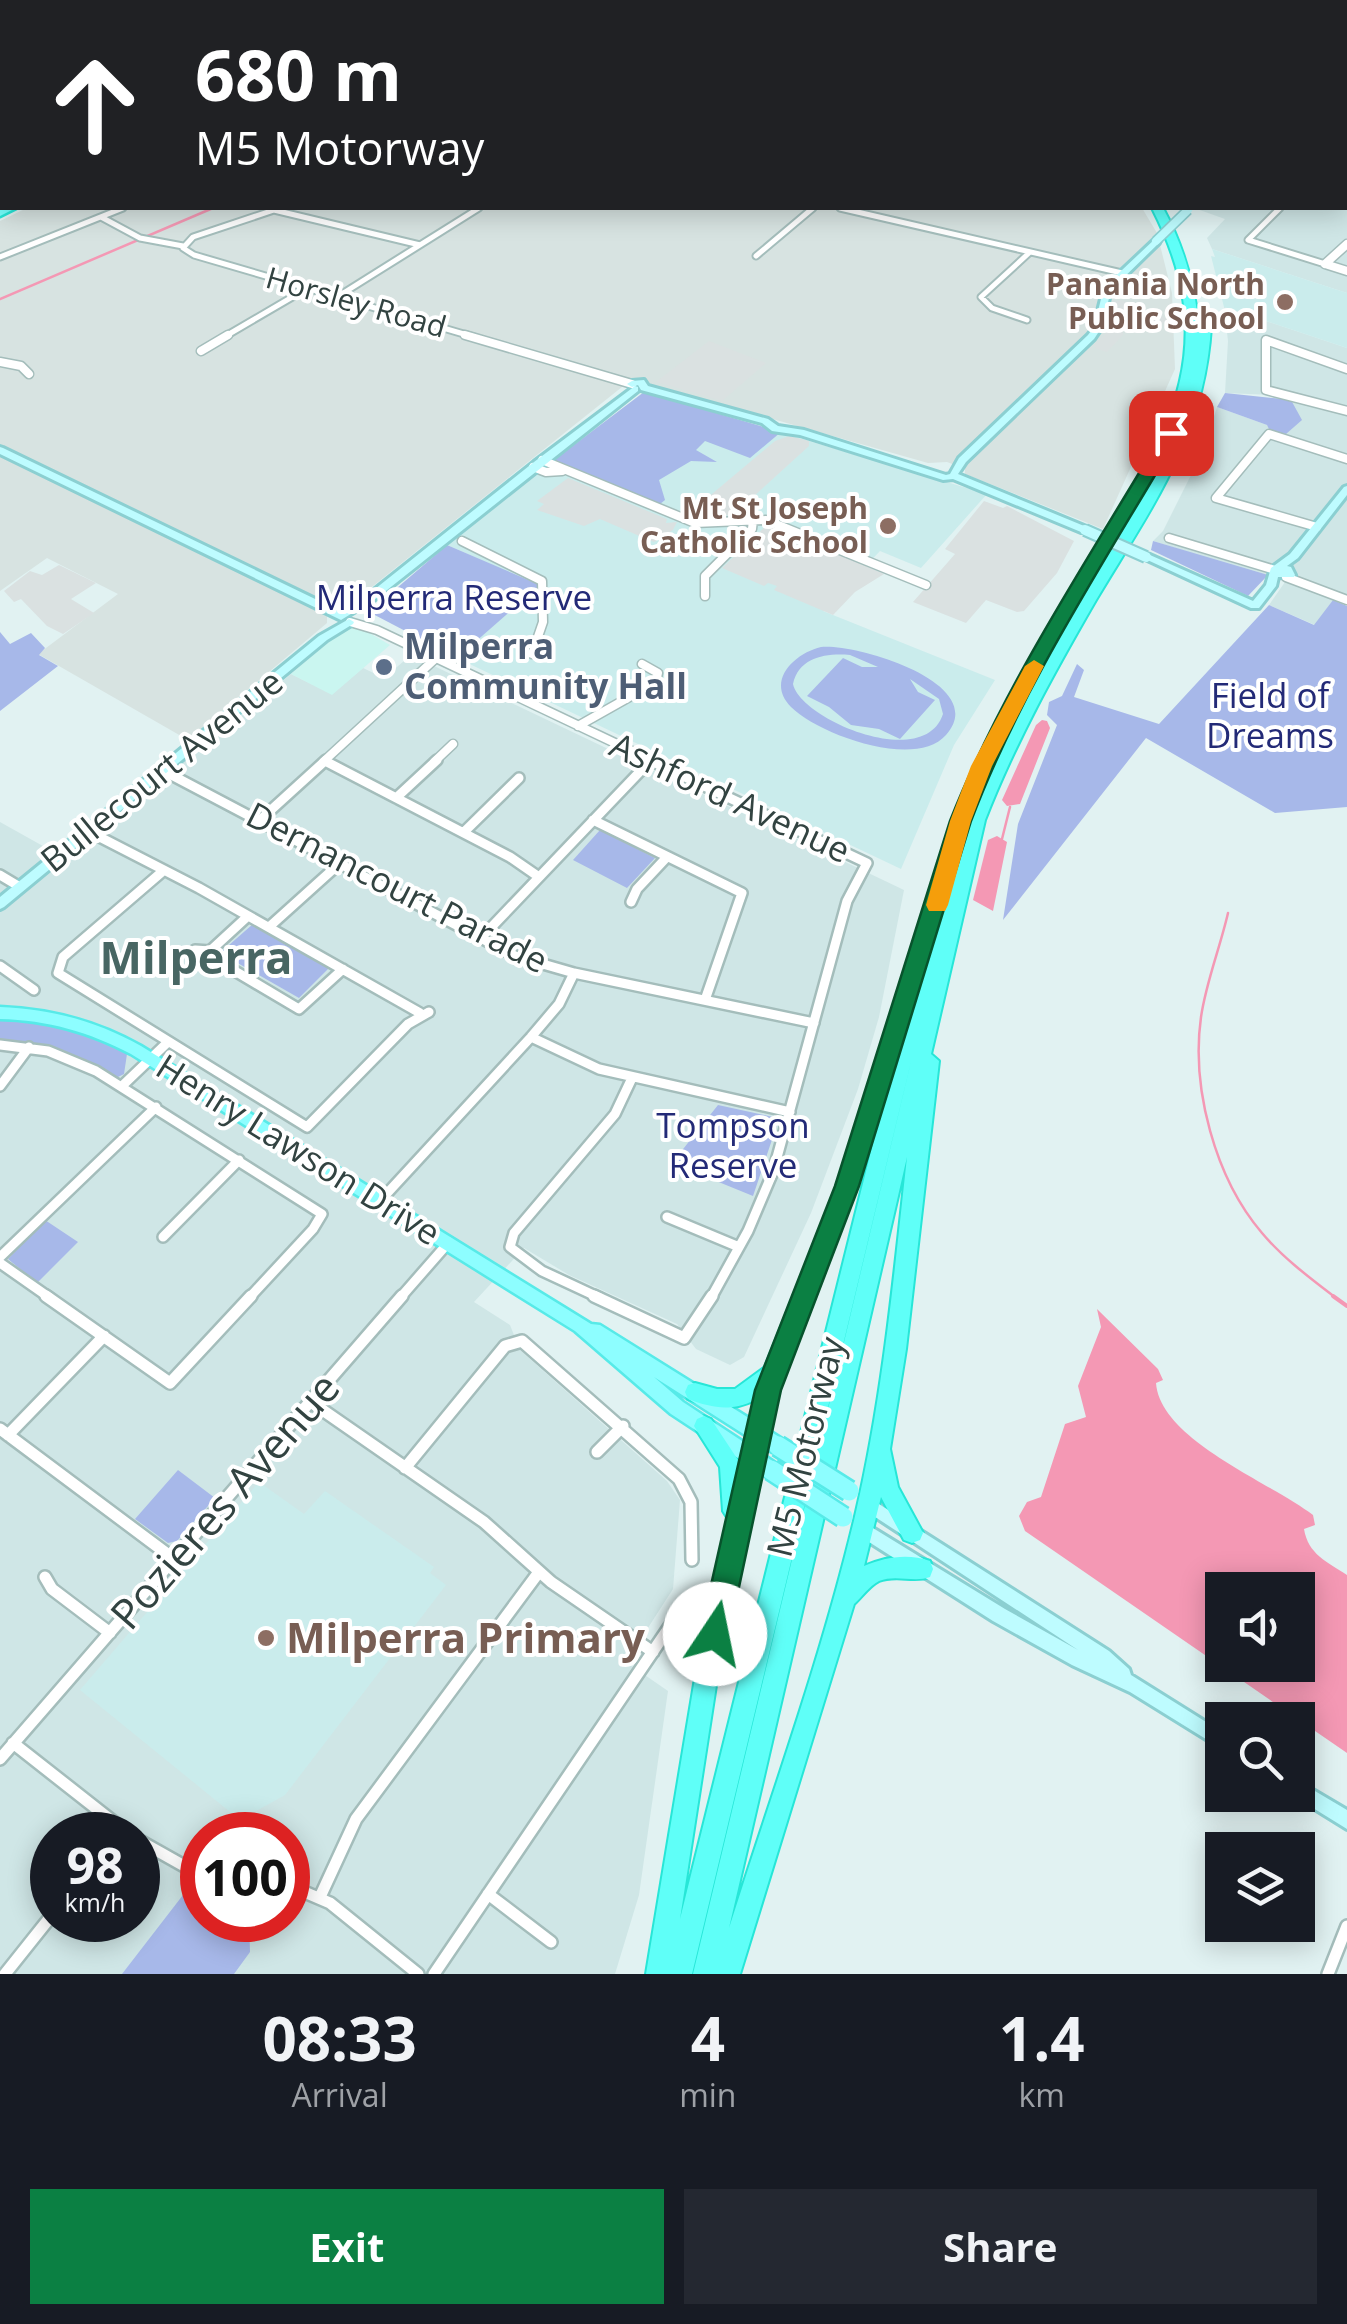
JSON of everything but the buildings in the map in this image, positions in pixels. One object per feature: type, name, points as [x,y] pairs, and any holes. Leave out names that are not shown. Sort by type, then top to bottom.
[{"type":"highway","name":"M5 Motorway","points":[[680,1974],[961,821],[982,766],[1020,691],[1156,460],[1182,406],[1192,348],[1191,298],[1177,246],[1159,210]]},
{"type":"highway","name":"M5 Motorway","points":[[706,1974],[977,820],[998,762],[1024,711],[1172,459],[1193,409],[1202,374],[1205,320],[1198,278],[1171,210]]},
{"type":"highway","points":[[695,1392],[714,1400],[741,1400],[767,1377],[778,1357],[838,1213],[943,885]]},
{"type":"highway","points":[[912,1533],[888,1489],[882,1440],[949,932]]},
{"type":"highway","points":[[658,1974],[734,1532],[762,1464],[758,1433],[778,1357]]},
{"type":"highway","points":[[704,1426],[730,1464],[734,1532]]},
{"type":"highway","points":[[727,1974],[844,1602],[863,1530],[858,1498],[882,1440]]},
{"type":"highway","points":[[844,1602],[876,1568],[922,1569]]},
{"type":"main road","points":[[950,470],[1091,338],[1098,327],[1104,294],[1188,210]]},
{"type":"main road","name":"Horsley Road","points":[[637,387],[917,466],[950,470],[1255,606],[1279,576]]},
{"type":"main road","name":"Bullecourt Avenue","points":[[0,904],[538,463],[637,387]]},
{"type":"main road","name":"Ashford Avenue","points":[[0,450],[350,616]]},
{"type":"main road","points":[[1228,594],[1279,576],[1347,489]]},
{"type":"main road","name":"Henry Lawson Drive","points":[[0,1013],[78,1023],[150,1058],[581,1326],[643,1382],[704,1426],[922,1569],[1078,1659],[1136,1686],[1205,1730]]},
{"type":"main road","name":"Henry Lawson Drive","points":[[581,1326],[595,1330],[695,1392],[1104,1657],[1136,1686]]},
{"type":"main road","points":[[1315,1799],[1347,1820]]},
{"type":"street","points":[[0,256],[118,210]]},
{"type":"street","name":"Horsley Road","points":[[420,245],[279,210],[250,216],[191,238],[184,246],[194,255],[637,387]]},
{"type":"street","points":[[337,297],[476,210]]},
{"type":"street","points":[[756,256],[811,210]]},
{"type":"street","points":[[849,210],[1122,273]]},
{"type":"street","points":[[1278,210],[1248,240],[1347,271]]},
{"type":"street","points":[[101,217],[132,237],[184,246]]},
{"type":"street","points":[[1325,264],[1347,244]]},
{"type":"street","points":[[1027,320],[985,305],[981,298],[1030,252]]},
{"type":"street","points":[[1336,255],[1336,268]]},
{"type":"street","points":[[201,352],[306,289]]},
{"type":"street","points":[[1347,368],[1266,340],[1266,390],[1347,411]]},
{"type":"street","points":[[0,362],[21,366],[28,374]]},
{"type":"street","points":[[1317,526],[1216,498],[1269,434],[1347,459]]},
{"type":"street","points":[[538,463],[546,472],[564,470],[695,523],[775,523],[926,585]]},
{"type":"street","points":[[705,596],[705,576],[752,529],[754,520]]},
{"type":"street","points":[[1169,538],[1306,582],[1347,600]]},
{"type":"street","points":[[462,541],[540,578],[544,619],[532,654]]},
{"type":"street","name":"Ashford Avenue","points":[[350,616],[867,863],[847,900],[814,1023]]},
{"type":"street","points":[[260,820],[436,658]]},
{"type":"street","points":[[578,726],[656,682],[658,674],[642,664]]},
{"type":"street","points":[[396,798],[454,744]]},
{"type":"street","points":[[482,938],[651,760]]},
{"type":"street","points":[[327,762],[464,832],[539,878]]},
{"type":"street","name":"Dernancourt Parade","points":[[162,770],[529,961],[574,974],[814,1023]]},
{"type":"street","points":[[464,832],[520,778]]},
{"type":"street","points":[[593,820],[742,894],[705,1000]]},
{"type":"street","points":[[88,832],[164,871],[425,1012],[307,1127],[63,978],[58,966],[164,871]]},
{"type":"street","points":[[631,902],[637,889],[667,857]]},
{"type":"street","points":[[269,928],[340,863]]},
{"type":"street","points":[[0,875],[20,887]]},
{"type":"street","points":[[195,950],[210,950],[248,916]]},
{"type":"street","points":[[210,950],[213,958],[299,1009],[342,969]]},
{"type":"street","points":[[0,966],[34,990]]},
{"type":"street","points":[[380,1201],[531,1037],[559,1004],[574,974]]},
{"type":"street","points":[[632,1078],[619,1108],[514,1234],[510,1247],[542,1271],[684,1338],[692,1334],[768,1186],[814,1023]]},
{"type":"street","points":[[531,1037],[567,1057],[632,1078],[790,1112]]},
{"type":"street","points":[[122,1086],[168,1042]]},
{"type":"street","points":[[0,1045],[29,1047],[71,1058],[122,1086],[321,1213],[316,1225],[170,1383],[0,1260],[156,1108]]},
{"type":"street","points":[[0,1086],[29,1047]]},
{"type":"street","points":[[163,1238],[239,1160]]},
{"type":"street","points":[[667,1216],[740,1247]]},
{"type":"street","name":"Pozieres Avenue","points":[[0,1758],[449,1242]]},
{"type":"street","points":[[104,1336],[4,1432],[174,1559]]},
{"type":"street","points":[[405,1468],[513,1341],[530,1344],[684,1486],[692,1510],[692,1560]]},
{"type":"street","points":[[311,1402],[492,1529],[539,1572],[652,1652]]},
{"type":"street","points":[[596,1452],[623,1426]]},
{"type":"street","points":[[320,1897],[356,1819],[539,1572]]},
{"type":"street","points":[[45,1577],[52,1589],[110,1633]]},
{"type":"street","points":[[434,1974],[680,1610]]},
{"type":"street","points":[[13,1743],[92,1812]]},
{"type":"street","points":[[310,1893],[418,1974]]},
{"type":"street","points":[[488,1894],[551,1942]]},
{"type":"street","points":[[1328,1974],[1347,1926]]},
{"type":"street","points":[[5,1974],[30,1942]]},
{"type":"shaded area","points":[[23,210],[1143,210],[1157,233],[1172,293],[1175,369],[1103,529],[965,474],[965,469],[947,462],[928,463],[632,379],[358,598],[341,603],[327,615],[327,623],[188,740],[38,654],[118,594],[47,558],[0,591],[0,221]]},
{"type":"shaded area","points":[[1200,210],[1347,210],[1347,293],[1212,249],[1207,238],[1225,219]]},
{"type":"shaded area","name":"Panania North Public School","points":[[1212,249],[1347,293],[1347,348],[1224,307]]},
{"type":"shaded area","points":[[1121,300],[1168,319],[1155,331],[1128,323],[1128,330],[1123,329],[1123,335],[1107,352],[1097,349],[1094,345],[1107,332],[1113,332],[1108,331],[1114,317],[1109,314],[1110,303]]},
{"type":"shaded area","points":[[1224,307],[1347,348],[1347,595],[1339,592],[1315,625],[1269,605],[1285,582],[1153,541],[1163,531],[1203,451],[1217,407],[1267,425],[1280,438],[1286,434],[1272,395],[1225,393],[1228,341]]},
{"type":"shaded area","points":[[709,341],[766,363],[722,401],[656,382]]},
{"type":"shaded area","points":[[644,392],[987,494],[921,568],[880,551],[823,611],[995,680],[954,745],[901,869],[457,658],[539,585],[447,545]]},
{"type":"shaded area","points":[[789,436],[809,441],[809,446],[731,517],[700,504],[775,441]]},
{"type":"shaded area","points":[[568,478],[667,519],[666,523],[677,522],[673,530],[654,542],[647,539],[649,536],[644,538],[600,519],[584,526],[537,510],[544,504],[537,501]]},
{"type":"shaded area","points":[[984,501],[1007,506],[1074,541],[1057,573],[1024,611],[986,600],[966,623],[913,602],[955,554],[945,549]]},
{"type":"shaded area","points":[[767,525],[831,551],[828,556],[833,552],[884,574],[855,592],[833,615],[774,590],[777,586],[764,586],[722,568]]},
{"type":"shaded area","points":[[59,565],[96,583],[71,599],[94,613],[63,634],[47,626],[21,599],[14,602],[4,591],[30,571],[42,575]]},
{"type":"shaded area","points":[[347,626],[359,627],[390,645],[332,695],[291,674]]},
{"type":"shaded area","points":[[411,655],[904,890],[879,1017],[858,1089],[811,1213],[744,1357],[730,1365],[696,1349],[677,1324],[569,1275],[524,1248],[474,1302],[510,1325],[520,1350],[667,1481],[680,1500],[673,1589],[626,1662],[668,1691],[639,1895],[615,1974],[0,1974],[0,822],[59,855],[162,770],[192,757],[291,674],[332,694],[363,668],[384,678]]},
{"type":"shaded area","points":[[1042,720],[1050,728],[1020,804],[1007,806],[1002,800],[1036,725]]},
{"type":"shaded area","points":[[997,836],[1007,842],[993,911],[973,900],[988,840]]},
{"type":"shaded area","points":[[1097,1309],[1158,1369],[1163,1380],[1156,1383],[1162,1404],[1176,1423],[1220,1458],[1313,1515],[1315,1525],[1304,1529],[1306,1538],[1320,1556],[1347,1575],[1347,1753],[1315,1731],[1315,1702],[1273,1702],[1244,1682],[1315,1682],[1315,1572],[1205,1572],[1205,1655],[1025,1531],[1019,1516],[1027,1502],[1041,1497],[1065,1424],[1086,1417],[1078,1386],[1101,1327]]},
{"type":"shaded area","name":"Milperra Primary","points":[[259,1482],[304,1514],[325,1491],[434,1567],[430,1573],[446,1585],[285,1795],[254,1812],[230,1812],[80,1690]]},
{"type":"green space","points":[[644,392],[781,432],[750,458],[705,441],[696,450],[717,462],[691,461],[659,480],[665,500],[660,504],[554,460]]},
{"type":"green space","points":[[1225,393],[1291,400],[1302,420],[1286,434],[1270,431],[1267,425],[1217,407]]},
{"type":"green space","points":[[1153,541],[1268,575],[1248,596],[1151,550]]},
{"type":"green space","name":"Milperra Reserve","points":[[447,545],[540,585],[457,658],[369,612]]},
{"type":"green space","name":"Field of Dreams","points":[[1333,600],[1347,606],[1347,807],[1275,813],[1146,738],[1003,920],[1018,824],[1057,725],[1047,715],[1049,702],[1062,696],[1077,664],[1084,670],[1074,697],[1159,724],[1269,605],[1314,625]]},
{"type":"green space","points":[[0,632],[10,644],[31,633],[45,648],[39,655],[58,666],[0,711]]},
{"type":"green space","points":[[838,648],[888,659],[936,683],[951,699],[955,716],[946,735],[932,745],[890,749],[844,737],[804,717],[784,697],[782,678],[793,662],[811,650]],"holes":[[[841,655],[878,667],[862,667],[843,658],[807,696],[851,725],[879,729],[900,739],[864,734],[817,712],[801,698],[793,684],[801,668],[823,656]],[[910,679],[939,699],[943,714],[931,731],[913,739],[900,739],[935,700],[918,692]]]},
{"type":"green space","points":[[600,830],[655,858],[627,888],[573,860]]},
{"type":"green space","points":[[253,924],[330,967],[299,998],[220,953]]},
{"type":"green space","points":[[0,1019],[71,1029],[100,1039],[127,1054],[124,1074],[116,1078],[61,1052],[0,1041]]},
{"type":"green space","name":"Tompson Reserve","points":[[718,1105],[773,1117],[778,1122],[753,1196],[672,1163]]},
{"type":"green space","points":[[45,1220],[78,1242],[37,1283],[8,1259]]},
{"type":"green space","points":[[178,1470],[215,1498],[177,1541],[168,1543],[135,1519]]},
{"type":"green space","points":[[180,1899],[180,1942],[250,1942],[250,1952],[234,1974],[122,1974],[147,1942],[160,1942],[160,1925]]},
{"type":"waterway","points":[[0,299],[208,210]]},
{"type":"waterway","points":[[1002,839],[1010,807]]},
{"type":"waterway","points":[[1228,913],[1201,1017],[1200,1073],[1210,1131],[1245,1211],[1288,1259],[1336,1298]]},
{"type":"waterway","points":[[1333,1296],[1347,1306]]},
{"type":"slow traffic","points":[[937,905],[961,821],[982,766],[1034,666]]},
{"type":"place","name":"Panania North Public School","points":[[1285,302]]},
{"type":"place","name":"Mt St Joseph Catholic School","points":[[888,526]]},
{"type":"place","name":"Milperra Community Hall","points":[[384,667]]},
{"type":"place","name":"Milperra Primary","points":[[266,1638]]},
{"type":"district","name":"Milperra","points":[[196,958]]},
{"type":"route","points":[[715,1634],[734,1532],[768,1390],[847,1186],[961,821],[982,766],[1020,691],[1171,433]]}]
